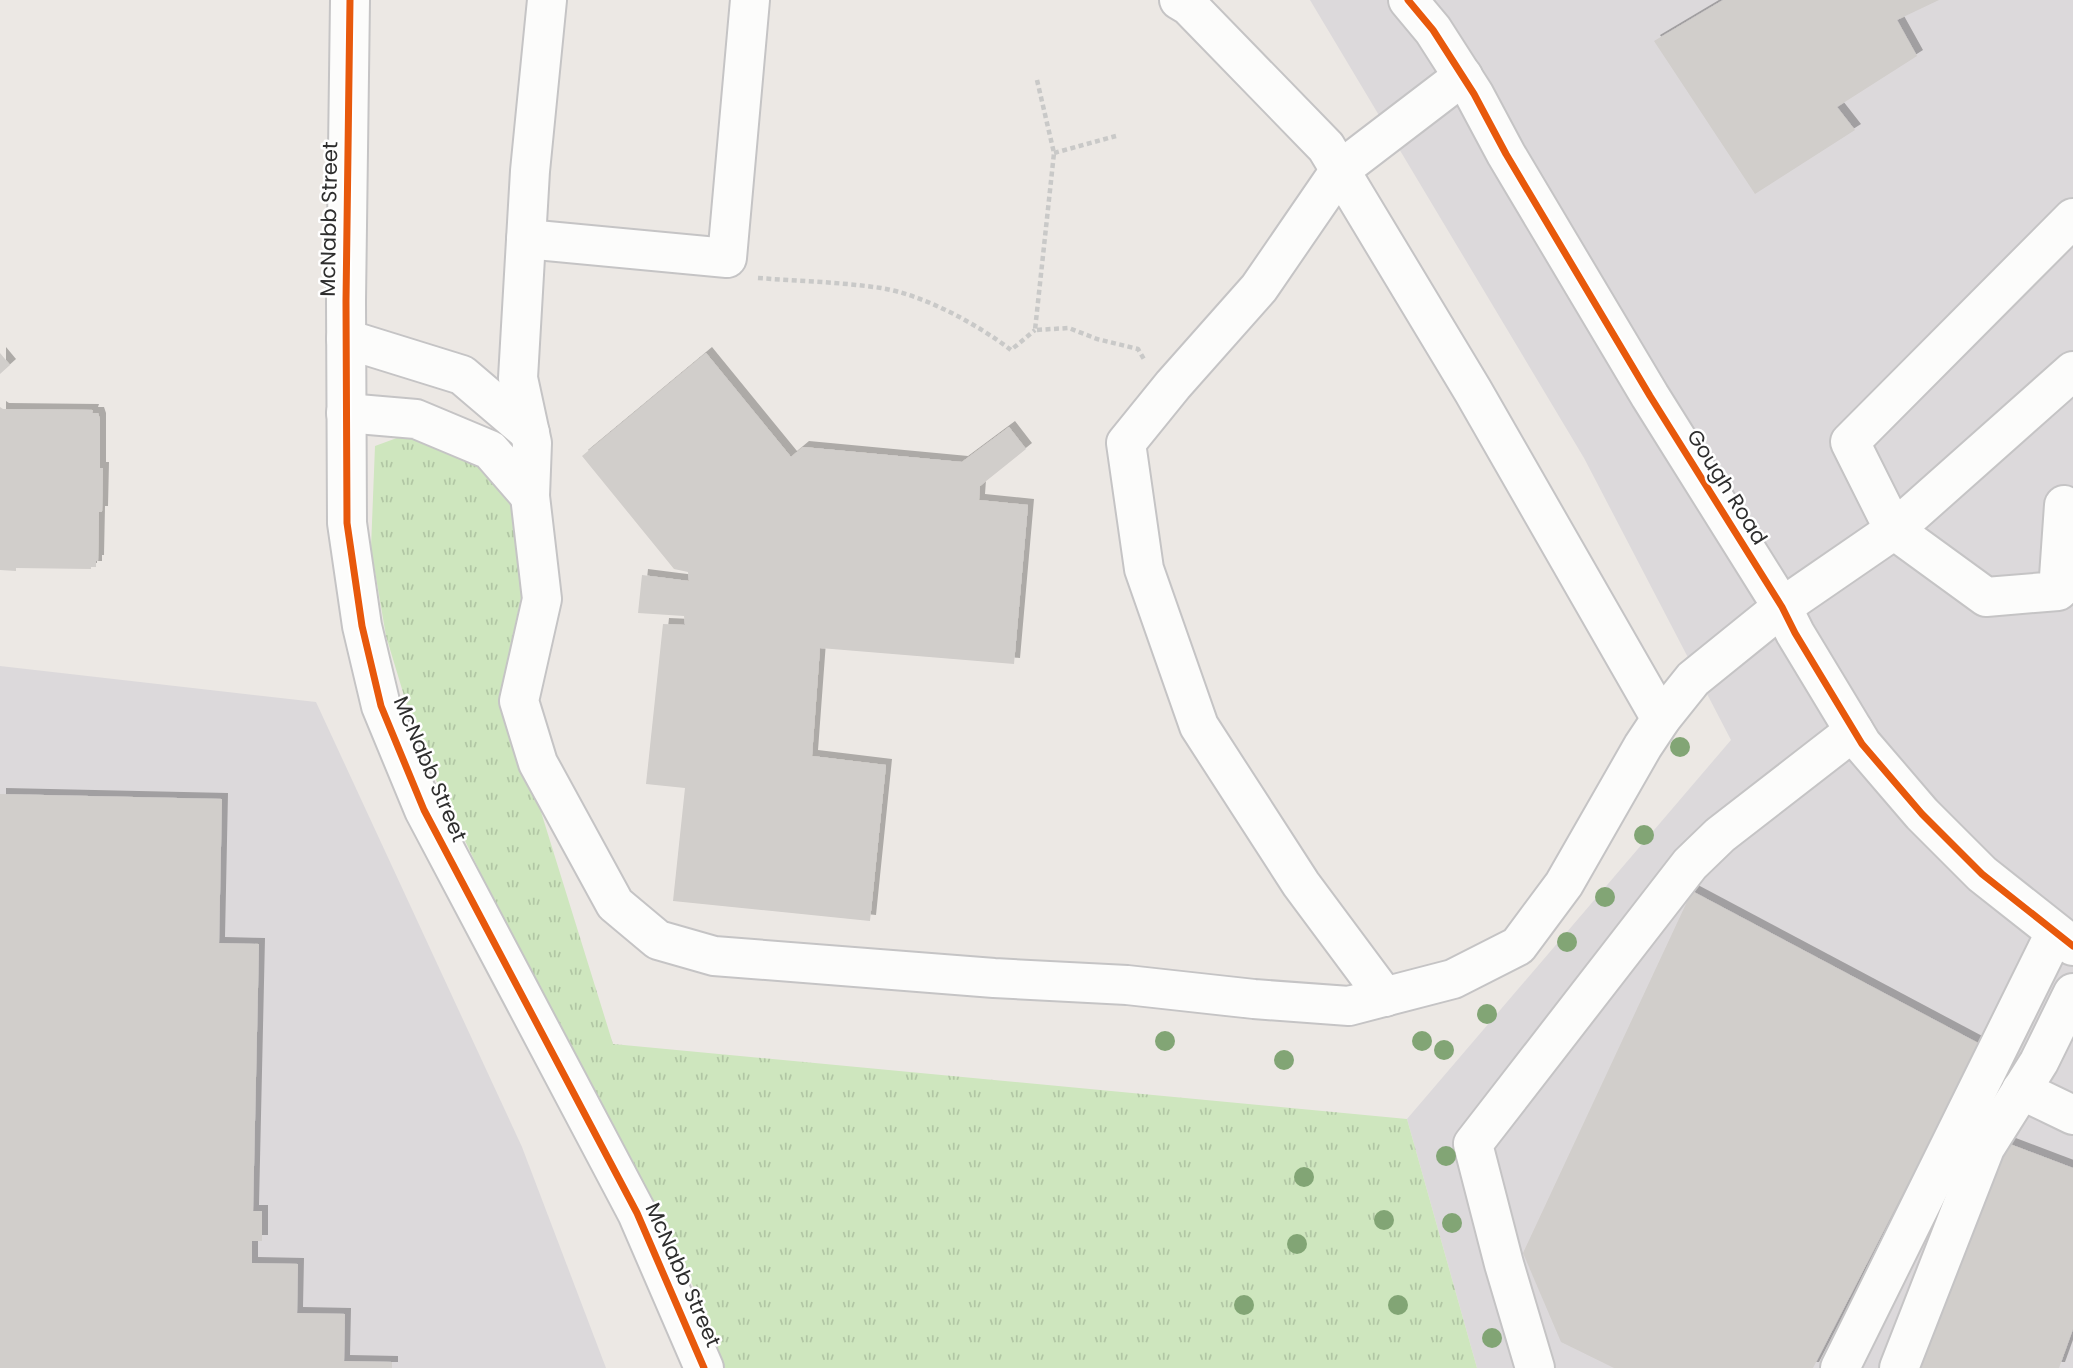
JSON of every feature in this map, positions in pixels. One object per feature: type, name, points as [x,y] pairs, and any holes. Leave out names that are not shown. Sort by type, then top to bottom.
[{"type":"street","name":"McNabb Street","points":[[350,0],[347,523],[362,626],[381,706],[424,810],[637,1213],[704,1368]]},
{"type":"street","points":[[547,0],[530,170],[518,378],[533,443],[530,496],[542,599],[519,701],[538,762],[615,904],[658,940],[714,957],[1127,985],[1349,1006],[1453,979],[1518,946],[1564,884],[1643,746],[1693,680],[1782,607],[1894,530],[2073,371]]},
{"type":"street","points":[[526,239],[727,258],[750,0]]},
{"type":"street","points":[[1179,0],[1189,6],[1326,147],[1473,391],[1661,719]]},
{"type":"street","name":"Gough Road","points":[[1408,0],[1433,30],[1463,76],[1506,154],[1650,396],[1782,607],[1862,744],[1922,814],[1982,874],[2064,940]]},
{"type":"street","points":[[1385,997],[1301,884],[1199,726],[1144,569],[1126,443],[1259,288],[1339,170],[1463,76]]},
{"type":"street","points":[[2064,505],[2058,591],[1986,597],[1894,530],[1850,442],[2073,218]]},
{"type":"street","points":[[346,340],[462,375],[530,433]]},
{"type":"street","points":[[346,413],[416,419],[490,450],[530,496]]},
{"type":"street","points":[[1535,1368],[1504,1264],[1473,1144],[1690,864],[1720,835],[1854,731]]},
{"type":"street","points":[[1840,1368],[2064,940]]},
{"type":"street","points":[[1899,1368],[1986,1148],[2039,1062],[2073,993]]},
{"type":"street","points":[[2021,1090],[2073,1115]]},
{"type":"path","points":[[1035,330],[1054,153],[1037,80]]},
{"type":"path","points":[[1054,153],[1116,136]]},
{"type":"path","points":[[746,277],[882,288],[943,309],[988,332],[1011,350],[1035,330],[1069,328],[1097,339],[1138,349],[1164,396]]},
{"type":"shaded area","points":[[1310,0],[2073,0],[2073,1368],[1477,1368],[1407,1119],[1731,740],[1584,458]]},
{"type":"shaded area","points":[[0,666],[316,702],[522,1147],[606,1368],[0,1368]]},
{"type":"green space","points":[[405,435],[490,470],[520,518],[527,570],[502,686],[613,1044],[1407,1119],[1477,1368],[723,1368],[707,1315],[647,1190],[498,910],[418,742],[386,636],[371,548],[375,446]]},
{"type":"building","points":[[1723,0],[1939,0],[1897,20],[1917,56],[1837,107],[1855,130],[1755,194],[1654,41]]},
{"type":"building","points":[[0,353],[10,365],[0,374]]},
{"type":"building","points":[[706,353],[791,457],[803,447],[962,462],[1009,427],[1026,449],[980,486],[979,500],[1028,505],[1014,664],[820,648],[812,756],[886,765],[870,921],[673,901],[685,788],[646,784],[663,624],[685,625],[684,616],[638,613],[642,575],[689,581],[688,572],[674,569],[582,456]]},
{"type":"building","points":[[0,407],[93,410],[92,413],[98,413],[100,468],[103,468],[102,512],[99,512],[96,567],[0,570]]},
{"type":"building","points":[[0,794],[222,799],[219,943],[259,944],[253,1211],[262,1211],[262,1241],[252,1241],[252,1263],[298,1264],[297,1313],[345,1314],[344,1361],[392,1362],[392,1368],[0,1368]]},
{"type":"building","points":[[1692,891],[1980,1044],[1813,1368],[1614,1368],[1561,1342],[1523,1253]]},
{"type":"building","points":[[2002,1141],[2073,1168],[2073,1329],[2059,1368],[1917,1368]]},
{"type":"cycle path","points":[[350,0],[346,301],[347,523],[362,626],[381,706],[424,810],[637,1213],[704,1368]]},
{"type":"cycle path","points":[[1408,0],[1433,30],[1474,94],[1506,154],[1650,396],[1782,607],[1862,744],[1922,814],[1982,874],[2073,946]]}]
